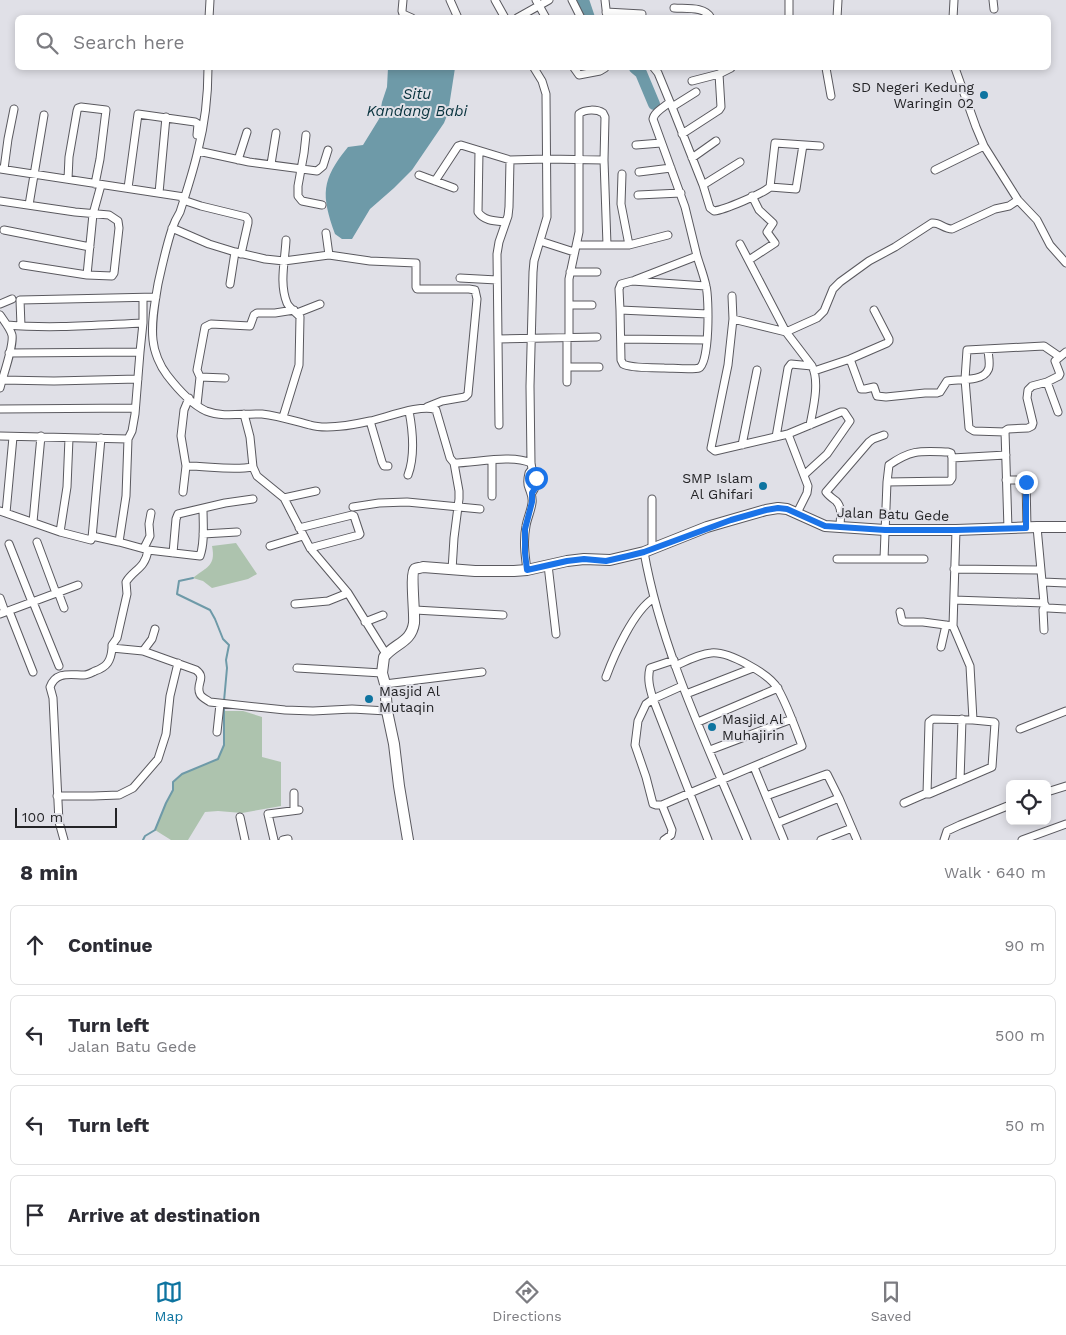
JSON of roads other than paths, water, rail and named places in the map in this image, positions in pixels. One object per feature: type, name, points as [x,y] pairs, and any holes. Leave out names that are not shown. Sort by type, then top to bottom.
[{"type":"street","points":[[209,15],[210,0]]},
{"type":"street","points":[[404,0],[402,11],[405,15]]},
{"type":"street","points":[[450,0],[457,15]]},
{"type":"street","points":[[495,0],[503,15]]},
{"type":"street","points":[[521,15],[537,3],[549,0]]},
{"type":"street","points":[[572,0],[579,15]]},
{"type":"street","points":[[605,0],[607,15],[642,14]]},
{"type":"street","points":[[789,0],[789,15]]},
{"type":"street","points":[[837,15],[838,0]]},
{"type":"street","points":[[953,15],[954,0]]},
{"type":"street","points":[[993,0],[994,9]]},
{"type":"street","points":[[537,3],[544,15]]},
{"type":"street","points":[[674,8],[704,11],[709,15]]},
{"type":"street","points":[[183,198],[198,151],[206,108],[208,70]]},
{"type":"street","points":[[531,466],[532,272],[547,217],[546,94],[542,81],[535,70]]},
{"type":"street","points":[[575,70],[581,75],[603,70]]},
{"type":"street","points":[[656,70],[692,158],[710,208],[714,211],[766,190],[770,186],[775,144],[778,142],[820,146]]},
{"type":"street","points":[[692,81],[719,74],[725,70]]},
{"type":"street","points":[[826,70],[831,96]]},
{"type":"street","points":[[955,70],[984,146],[1018,200],[1037,220],[1050,245],[1066,263]]},
{"type":"street","points":[[682,134],[719,110],[719,74]]},
{"type":"street","points":[[696,92],[669,105],[653,116],[652,120],[681,193],[685,207],[706,286],[707,340],[703,363],[698,368],[623,364],[621,360],[619,286],[698,256]]},
{"type":"street","points":[[68,179],[73,133],[78,109],[81,107],[106,110],[87,275]]},
{"type":"street","points":[[14,110],[4,139],[2,169],[159,193],[183,198],[201,206],[246,217],[248,223],[230,284]]},
{"type":"street","points":[[567,382],[570,272],[579,232],[579,116],[584,111],[599,111],[604,115],[606,245]]},
{"type":"street","points":[[128,188],[138,114],[198,124],[180,211],[172,228],[166,249],[156,297],[153,342],[157,357],[166,374],[197,406],[208,412],[221,415],[244,414],[283,417],[310,426],[328,427],[370,421],[383,416],[427,407],[442,401],[465,397],[468,394],[477,299],[476,292],[473,290],[417,289],[416,263],[329,256],[284,261],[238,253],[209,244],[172,228]]},
{"type":"street","points":[[29,205],[44,115]]},
{"type":"street","points":[[159,193],[166,118]]},
{"type":"street","points":[[238,160],[247,132]]},
{"type":"street","points":[[270,164],[276,133]]},
{"type":"street","points":[[306,135],[297,192],[299,199],[322,205]]},
{"type":"street","points":[[692,158],[716,141]]},
{"type":"street","points":[[636,145],[661,143]]},
{"type":"street","points":[[435,181],[459,146],[462,145],[510,160],[604,160]]},
{"type":"street","points":[[770,186],[796,189],[803,145]]},
{"type":"street","points":[[935,170],[984,146]]},
{"type":"street","points":[[198,151],[249,162],[317,171],[322,168],[328,150]]},
{"type":"street","points":[[479,151],[478,212],[485,219],[506,222]]},
{"type":"street","points":[[499,425],[498,242],[510,207],[510,160]]},
{"type":"street","points":[[702,185],[740,162]]},
{"type":"street","points":[[639,172],[671,168]]},
{"type":"street","points":[[622,174],[621,204],[629,245]]},
{"type":"street","points":[[419,175],[454,188]]},
{"type":"street","points":[[638,195],[681,193]]},
{"type":"street","points":[[749,260],[775,243],[766,232],[773,223],[759,210],[752,196]]},
{"type":"street","points":[[733,319],[786,332],[817,318],[824,311],[834,289],[863,264],[895,247],[932,223],[952,229],[995,209],[1009,206],[1018,200]]},
{"type":"street","points":[[0,201],[112,216],[118,221],[119,228],[114,274],[111,276],[87,275],[23,265]]},
{"type":"street","points":[[4,230],[90,247]]},
{"type":"street","points":[[326,232],[329,256]]},
{"type":"street","points":[[540,241],[576,249],[606,245],[629,245],[668,235]]},
{"type":"street","points":[[283,417],[299,365],[300,321],[300,317],[287,304],[284,291],[286,240]]},
{"type":"street","points":[[740,244],[786,332],[813,369],[816,387],[810,425]]},
{"type":"street","points":[[570,272],[598,272]]},
{"type":"street","points":[[460,278],[497,280]]},
{"type":"street","points":[[632,281],[706,286]]},
{"type":"street","points":[[732,296],[733,319],[728,364],[711,446],[712,450],[715,451],[788,434],[844,412],[850,421],[827,454],[804,474]]},
{"type":"street","points":[[21,326],[20,300],[156,297]]},
{"type":"street","points":[[119,542],[126,496],[128,439],[132,431],[138,379],[143,324],[143,298]]},
{"type":"street","points":[[0,304],[12,299]]},
{"type":"street","points":[[197,406],[200,378],[197,370],[205,327],[207,325],[250,326],[254,315],[257,313],[295,312],[320,304]]},
{"type":"street","points":[[568,305],[592,304]]},
{"type":"street","points":[[620,310],[708,314]]},
{"type":"street","points":[[776,437],[788,368],[791,364],[813,369],[850,358],[887,343],[889,341],[886,333],[874,310]]},
{"type":"street","points":[[0,315],[11,333],[12,340],[12,347],[0,388]]},
{"type":"street","points":[[7,325],[143,324]]},
{"type":"street","points":[[498,339],[597,337]]},
{"type":"street","points":[[621,339],[707,340]]},
{"type":"street","points":[[1044,346],[1063,354],[1055,361],[1060,375],[1047,382],[1032,386],[1028,390],[1027,398],[1033,423],[1032,426],[1008,429],[1005,432],[974,432],[969,428],[965,379],[967,350],[1044,346]]},
{"type":"street","points":[[850,358],[861,389],[874,387],[875,394],[879,397],[937,393],[940,392],[947,380],[980,378],[989,369],[988,349]]},
{"type":"street","points":[[9,353],[140,352]]},
{"type":"street","points":[[567,367],[598,366]]},
{"type":"street","points":[[742,445],[756,370]]},
{"type":"street","points":[[200,378],[225,378]]},
{"type":"street","points":[[2,380],[138,379]]},
{"type":"street","points":[[1047,382],[1058,412]]},
{"type":"street","points":[[183,492],[186,466],[181,436],[184,410],[189,398]]},
{"type":"street","points":[[427,407],[434,408],[438,413],[450,458],[454,462],[459,491],[459,508],[454,538],[452,570]]},
{"type":"street","points":[[0,409],[135,408]]},
{"type":"street","points":[[408,475],[413,441],[409,411]]},
{"type":"street","points":[[244,414],[250,436],[253,467],[257,476],[284,498],[310,548],[348,593],[386,654],[382,673],[408,840]]},
{"type":"street","points":[[370,421],[382,462],[384,466],[388,466]]},
{"type":"street","points":[[1005,432],[1008,529]]},
{"type":"street","points":[[788,434],[808,489],[797,513]]},
{"type":"street","points":[[840,527],[839,505],[826,492],[868,442],[884,435]]},
{"type":"street","points":[[0,436],[128,439]]},
{"type":"street","points":[[33,522],[41,436]]},
{"type":"street","points":[[13,437],[3,512],[88,540],[92,538],[101,438]]},
{"type":"street","points":[[60,532],[67,487],[69,438]]},
{"type":"street","points":[[884,559],[887,482],[889,465],[911,453],[919,451],[951,453],[952,478],[950,481],[887,482]]},
{"type":"street","points":[[952,458],[1006,455]]},
{"type":"street","points":[[492,460],[492,496]]},
{"type":"street","points":[[454,462],[519,460],[531,466],[536,473],[536,487],[532,493],[525,538],[527,570]]},
{"type":"street","points":[[186,466],[237,469],[253,467]]},
{"type":"street","points":[[1006,480],[1026,480],[1032,527],[1043,582],[1044,630]]},
{"type":"street","points":[[284,498],[316,491]]},
{"type":"street","points":[[173,553],[178,514],[225,503],[253,499]]},
{"type":"street","points":[[652,499],[648,550],[654,598],[682,686],[747,840]]},
{"type":"street","points":[[353,507],[379,503],[418,502],[480,509]]},
{"type":"street","name":"Jalan Batu Gede","points":[[386,654],[408,638],[413,629],[415,610],[412,577],[415,570],[423,568],[491,572],[527,570],[584,559],[610,560],[648,550],[707,527],[772,508],[783,508],[822,525],[885,530],[1066,527]]},
{"type":"street","points":[[92,536],[146,549],[200,556],[203,534],[203,509]]},
{"type":"street","points":[[64,840],[59,822],[53,698],[50,687],[54,679],[63,675],[87,675],[101,670],[109,662],[112,655],[112,644],[118,638],[127,594],[126,582],[130,576],[141,568],[147,557],[146,549],[150,536],[150,513]]},
{"type":"street","points":[[299,528],[354,516],[359,535],[310,548]]},
{"type":"street","points":[[941,647],[950,625],[954,600],[956,530]]},
{"type":"street","points":[[203,534],[237,532]]},
{"type":"street","points":[[270,546],[303,536]]},
{"type":"street","points":[[37,542],[64,608]]},
{"type":"street","points":[[9,544],[59,666]]},
{"type":"street","points":[[837,559],[924,559]]},
{"type":"street","points":[[548,565],[556,634]]},
{"type":"street","points":[[954,568],[1041,570]]},
{"type":"street","points":[[1043,582],[1066,583]]},
{"type":"street","points":[[5,612],[78,585]]},
{"type":"street","points":[[295,604],[328,601],[348,593]]},
{"type":"street","points":[[0,598],[33,672]]},
{"type":"street","points":[[606,676],[616,650],[641,608],[654,598]]},
{"type":"street","points":[[954,600],[1044,604],[1048,608],[1066,609]]},
{"type":"street","points":[[415,610],[504,615]]},
{"type":"street","points":[[900,612],[903,622],[929,622],[950,625]]},
{"type":"street","points":[[365,622],[383,615]]},
{"type":"street","points":[[950,625],[970,666],[973,720]]},
{"type":"street","points":[[143,651],[152,639],[155,629]]},
{"type":"street","points":[[112,648],[143,651],[196,670],[201,676],[200,696],[210,702],[262,706],[285,710],[387,710]]},
{"type":"street","points":[[682,686],[653,700],[646,704],[638,721],[635,745],[653,804],[662,805],[690,794],[802,746],[778,688],[753,668],[732,657],[712,653],[650,668],[648,674],[653,700],[690,794],[708,840]]},
{"type":"street","points":[[57,796],[119,794],[133,788],[158,759],[166,734],[170,696],[178,663]]},
{"type":"street","points":[[297,668],[382,673]]},
{"type":"street","points":[[686,694],[753,668]]},
{"type":"street","points":[[385,684],[482,672]]},
{"type":"street","points":[[698,722],[778,688]]},
{"type":"street","points":[[217,732],[220,704]]},
{"type":"street","points":[[1020,729],[1066,712]]},
{"type":"street","points":[[710,750],[792,719]]},
{"type":"street","points":[[904,804],[993,766],[995,724],[993,721],[933,719],[930,721],[927,793]]},
{"type":"street","points":[[960,781],[962,719]]},
{"type":"street","points":[[754,767],[784,840]]},
{"type":"street","points":[[766,796],[826,774],[839,798],[857,840]]},
{"type":"street","points":[[1051,791],[1066,786]]},
{"type":"street","points":[[274,840],[268,814],[296,810],[294,792]]},
{"type":"street","points":[[777,823],[839,798]]},
{"type":"street","points":[[662,805],[672,830],[671,835],[664,840]]},
{"type":"street","points":[[944,840],[947,831],[1006,807]]},
{"type":"street","points":[[240,817],[245,840]]},
{"type":"street","points":[[1022,840],[1066,824]]},
{"type":"street","points":[[821,840],[852,828]]},
{"type":"water","name":"Situ Kandang Babi","points":[[388,70],[455,70],[448,113],[444,123],[412,170],[370,209],[352,239],[342,239],[335,234],[327,209],[326,188],[328,179],[348,147],[363,145],[379,119],[387,87]]},
{"type":"waterway","points":[[583,0],[588,15]]},
{"type":"waterway","points":[[637,70],[641,73],[654,104]]},
{"type":"waterway","points":[[193,578],[179,581],[177,594],[210,610],[223,639],[229,645],[226,660],[224,701]]},
{"type":"waterway","points":[[143,840],[145,836],[155,830],[173,790],[173,782],[182,774],[218,759],[224,745],[224,707]]},
{"type":"place","name":"SD Negeri Kedung Waringin 02","points":[[984,95]]},
{"type":"place","name":"SMP Islam Al Ghifari","points":[[763,486]]},
{"type":"place","name":"Masjid Al Mutaqin","points":[[369,699]]},
{"type":"place","name":"Masjid Al Muhajirin","points":[[712,727]]}]
